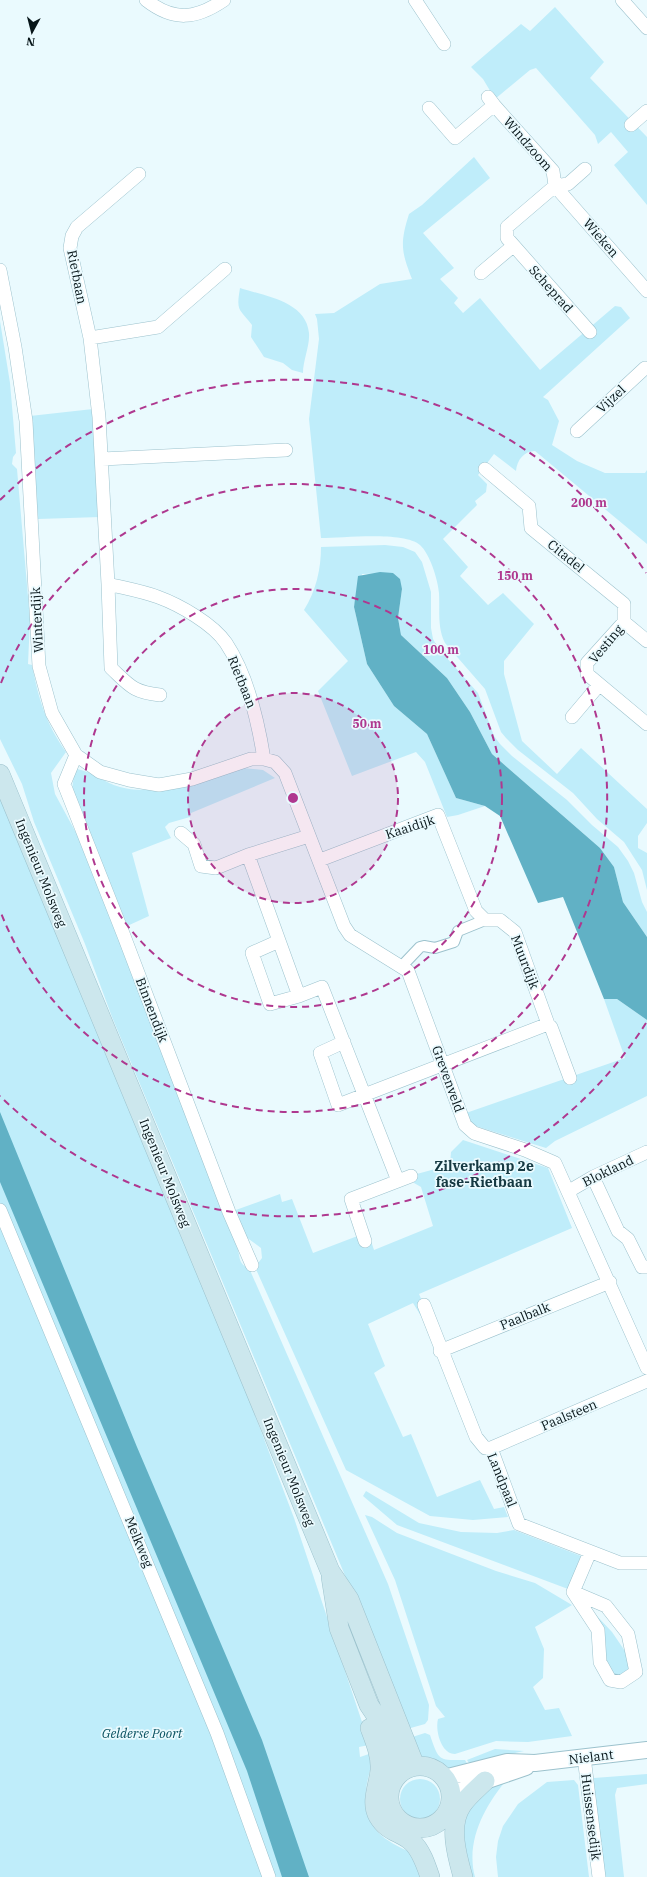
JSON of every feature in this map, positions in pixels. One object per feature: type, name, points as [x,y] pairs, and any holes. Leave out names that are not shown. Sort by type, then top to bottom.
[{"type":"main road","name":"Ingenieur Molsweg","points":[[0,774],[330,1571],[349,1599],[407,1770]]},
{"type":"main road","name":"Ingenieur Molsweg","points":[[330,1571],[339,1628],[369,1705],[381,1723],[407,1770]]},
{"type":"main road","points":[[369,1705],[369,1724],[377,1748],[380,1770],[375,1793],[377,1815],[390,1830],[412,1842],[425,1861],[430,1877]]},
{"type":"main road","points":[[431,1768],[447,1786],[450,1804],[446,1814],[439,1821],[429,1826],[418,1828],[408,1825],[399,1820],[392,1812],[389,1802],[389,1792],[392,1782],[407,1770],[431,1768]]},
{"type":"main road","points":[[463,1877],[457,1853],[454,1829],[461,1806],[485,1780]]},
{"type":"main road","points":[[439,1821],[456,1877]]},
{"type":"main road","points":[[418,1828],[428,1843],[439,1877]]},
{"type":"street","points":[[146,0],[165,11],[187,16],[208,11],[224,0]]},
{"type":"street","points":[[415,0],[444,44]]},
{"type":"street","points":[[622,0],[647,28]]},
{"type":"street","name":"Windzoom","points":[[429,108],[455,138],[491,101],[553,171],[555,186]]},
{"type":"street","points":[[631,125],[647,111]]},
{"type":"street","name":"Scheprad","points":[[585,169],[568,184],[555,186],[507,227],[507,238],[590,332]]},
{"type":"street","name":"Rietbaan","points":[[139,174],[77,227],[72,236],[70,248],[90,338],[100,417],[111,668],[133,689],[142,693],[160,695]]},
{"type":"street","name":"Wieken","points":[[555,186],[647,291]]},
{"type":"street","points":[[481,273],[513,246]]},
{"type":"street","points":[[90,338],[158,327],[225,269]]},
{"type":"street","name":"Winterdijk","points":[[0,270],[15,347],[26,421],[39,666],[52,713],[76,755],[100,772],[129,780],[159,785],[192,779],[250,759],[269,761]]},
{"type":"street","name":"Vijzel","points":[[577,431],[646,366]]},
{"type":"street","points":[[102,459],[286,450]]},
{"type":"street","name":"Citadel","points":[[485,469],[529,506],[531,528],[624,604],[624,622]]},
{"type":"street","name":"Rietbaan","points":[[108,584],[158,597],[187,611],[208,626],[225,642],[237,662],[258,721],[269,761]]},
{"type":"street","points":[[624,622],[647,640]]},
{"type":"street","name":"Vesting","points":[[624,622],[587,663],[586,674],[647,724]]},
{"type":"street","name":"Vesting","points":[[572,718],[600,685]]},
{"type":"street","name":"Binnendijk","points":[[76,755],[64,784],[124,936],[228,1212],[252,1265]]},
{"type":"street","name":"Grevenveld","points":[[269,761],[285,774],[320,860],[344,926],[350,935],[408,971],[465,1125],[474,1133],[525,1150],[555,1163],[569,1190],[647,1368]]},
{"type":"street","name":"Kaaidijk","points":[[320,860],[438,815],[476,911],[485,920]]},
{"type":"street","points":[[181,833],[194,844],[201,866],[216,868],[248,855],[309,836]]},
{"type":"street","points":[[248,855],[299,996]]},
{"type":"street","points":[[402,967],[420,947],[424,946],[435,948],[454,942],[458,931],[485,920]]},
{"type":"street","name":"Muurdijk","points":[[485,920],[500,920],[515,932],[548,1024],[551,1027],[570,1078]]},
{"type":"street","points":[[279,941],[252,953],[270,1004],[299,996],[322,987],[398,1181]]},
{"type":"street","points":[[344,1042],[320,1052],[338,1105],[548,1024]]},
{"type":"street","name":"Blokland","points":[[569,1190],[647,1152]]},
{"type":"street","points":[[365,1242],[351,1199],[411,1176]]},
{"type":"street","points":[[593,1177],[618,1231],[628,1239],[642,1266],[647,1267]]},
{"type":"street","name":"Melkweg","points":[[0,1210],[217,1733],[269,1877]]},
{"type":"street","name":"Paalbalk","points":[[440,1351],[610,1282]]},
{"type":"street","name":"Landpaal","points":[[424,1305],[440,1351],[476,1437],[485,1448],[491,1448],[519,1524],[620,1563],[647,1563]]},
{"type":"street","name":"Paalsteen","points":[[491,1448],[647,1381]]},
{"type":"street","points":[[573,1592],[590,1552]]},
{"type":"street","points":[[573,1592],[606,1606],[628,1634],[636,1672],[621,1682],[610,1680],[600,1662],[598,1630],[573,1592]]},
{"type":"street","name":"Nielant","points":[[447,1786],[507,1762],[535,1763],[647,1750]]},
{"type":"street","name":"Huissensedijk","points":[[584,1757],[599,1877]]},
{"type":"street","name":"Nielant","points":[[447,1786],[485,1780],[535,1763]]},
{"type":"green space","points":[[555,7],[604,62],[590,78],[647,137],[647,205],[614,165],[628,152],[611,132],[598,144],[595,135],[536,68],[530,70],[495,99],[483,79],[471,67],[521,24],[530,31]]},
{"type":"green space","points":[[474,157],[490,178],[423,233],[454,268],[440,279],[458,298],[454,303],[463,313],[480,298],[540,370],[615,306],[621,307],[630,318],[543,397],[548,400],[559,421],[552,445],[577,461],[605,473],[645,473],[647,470],[647,544],[535,451],[524,454],[518,463],[516,471],[494,454],[478,475],[487,484],[486,492],[475,501],[477,505],[443,539],[468,567],[460,576],[488,605],[503,593],[534,624],[504,661],[504,674],[522,741],[557,774],[581,748],[647,809],[647,823],[638,836],[638,848],[647,853],[647,890],[642,870],[624,842],[597,819],[573,793],[518,750],[501,732],[485,689],[445,643],[442,637],[439,618],[439,593],[437,581],[424,549],[412,541],[401,538],[373,536],[321,538],[309,419],[319,339],[315,314],[334,313],[380,284],[412,279],[403,247],[404,232],[409,214],[422,205]]},
{"type":"green space","points":[[240,288],[272,297],[292,307],[306,322],[309,333],[303,373],[292,370],[283,363],[264,357],[251,337],[252,325],[241,312],[238,302]]},
{"type":"green space","points":[[0,321],[10,383],[16,453],[13,457],[12,464],[17,469],[30,620],[28,664],[32,665],[40,700],[48,721],[66,752],[51,773],[55,794],[87,853],[238,1250],[240,1261],[243,1265],[249,1268],[388,1584],[429,1705],[428,1720],[425,1724],[407,1729],[359,1609],[112,1017],[85,944],[34,822],[22,784],[0,739]]},
{"type":"green space","points":[[93,409],[100,517],[38,519],[30,416]]},
{"type":"green space","points":[[385,545],[403,547],[415,552],[422,562],[431,592],[431,628],[433,639],[438,648],[478,693],[494,736],[500,744],[512,756],[567,800],[592,825],[618,847],[628,861],[634,873],[642,902],[647,912],[647,937],[623,902],[614,867],[600,848],[492,754],[470,712],[447,678],[401,635],[398,618],[402,589],[393,573],[362,574],[354,607],[367,664],[394,706],[427,734],[456,798],[485,806],[447,817],[425,762],[416,752],[352,776],[318,691],[348,661],[304,610],[315,588],[320,563],[321,547]]},
{"type":"green space","points":[[243,768],[263,770],[275,778],[191,813],[190,817],[169,823],[165,827],[171,838],[132,853],[149,916],[125,927],[72,790],[74,775],[77,769],[83,770],[120,787],[149,790],[182,785]]},
{"type":"green space","name":"Gelderse Poort","points":[[0,795],[230,1349],[294,1518],[368,1740],[369,1745],[359,1747],[360,1757],[372,1753],[366,1797],[366,1809],[369,1819],[374,1828],[390,1842],[413,1853],[424,1877],[0,1877]]},
{"type":"green space","points":[[604,999],[617,999],[647,1020],[647,1096],[555,1141],[546,1148],[469,1124],[466,1113],[625,1058]]},
{"type":"green space","points":[[463,1140],[548,1168],[572,1228],[419,1294],[427,1312],[421,1316],[413,1303],[368,1324],[385,1366],[374,1373],[403,1437],[411,1434],[437,1497],[480,1480],[494,1509],[504,1507],[508,1517],[473,1520],[430,1516],[346,1470],[255,1267],[262,1258],[261,1248],[246,1237],[233,1211],[280,1194],[282,1202],[292,1199],[313,1253],[368,1232],[374,1250],[433,1226],[421,1187],[414,1183],[413,1175],[450,1165],[451,1152]]},
{"type":"green space","points":[[366,1491],[419,1523],[461,1532],[497,1533],[514,1530],[581,1556],[568,1589],[397,1525],[363,1496]]},
{"type":"green space","points":[[365,1515],[372,1517],[397,1533],[496,1571],[535,1583],[572,1605],[535,1627],[544,1649],[543,1678],[533,1687],[545,1710],[559,1708],[572,1736],[528,1742],[496,1741],[455,1754],[446,1750],[440,1741],[437,1729],[438,1719],[445,1717],[436,1706],[395,1580]]},
{"type":"green space","points":[[596,1615],[612,1632],[629,1657],[633,1676],[606,1677],[595,1623]]},
{"type":"green space","points":[[425,1733],[430,1735],[438,1755],[441,1758],[450,1760],[465,1760],[468,1765],[453,1769],[440,1767],[423,1759],[409,1738]]},
{"type":"green space","points":[[495,1749],[524,1751],[469,1763],[467,1760]]},
{"type":"green space","points":[[647,1774],[647,1784],[617,1788],[615,1795],[624,1877],[604,1877],[596,1830],[594,1778]]},
{"type":"green space","points":[[509,1777],[485,1811],[480,1823],[475,1836],[473,1850],[475,1877],[468,1877],[460,1848],[465,1815],[488,1788]]},
{"type":"green space","points":[[420,1779],[428,1781],[434,1785],[438,1791],[440,1799],[438,1807],[434,1813],[428,1817],[420,1819],[412,1817],[406,1813],[402,1807],[400,1799],[402,1791],[406,1785],[412,1781]]},
{"type":"green space","points":[[574,1780],[578,1785],[589,1877],[498,1877],[496,1857],[498,1841],[503,1826],[518,1804],[547,1782]]},
{"type":"shaded area","points":[[380,572],[393,573],[400,579],[402,589],[398,618],[401,635],[447,678],[470,712],[492,754],[600,848],[614,867],[623,902],[647,937],[647,1020],[617,999],[604,999],[563,897],[538,903],[500,816],[485,806],[456,798],[427,734],[394,706],[367,664],[354,607],[358,576]]},
{"type":"shaded area","points":[[0,1112],[137,1447],[262,1740],[309,1877],[282,1877],[247,1771],[0,1182]]},
{"type":"district","name":"Zilverkamp 2e fase-Rietbaan","points":[[484,1174]]}]
